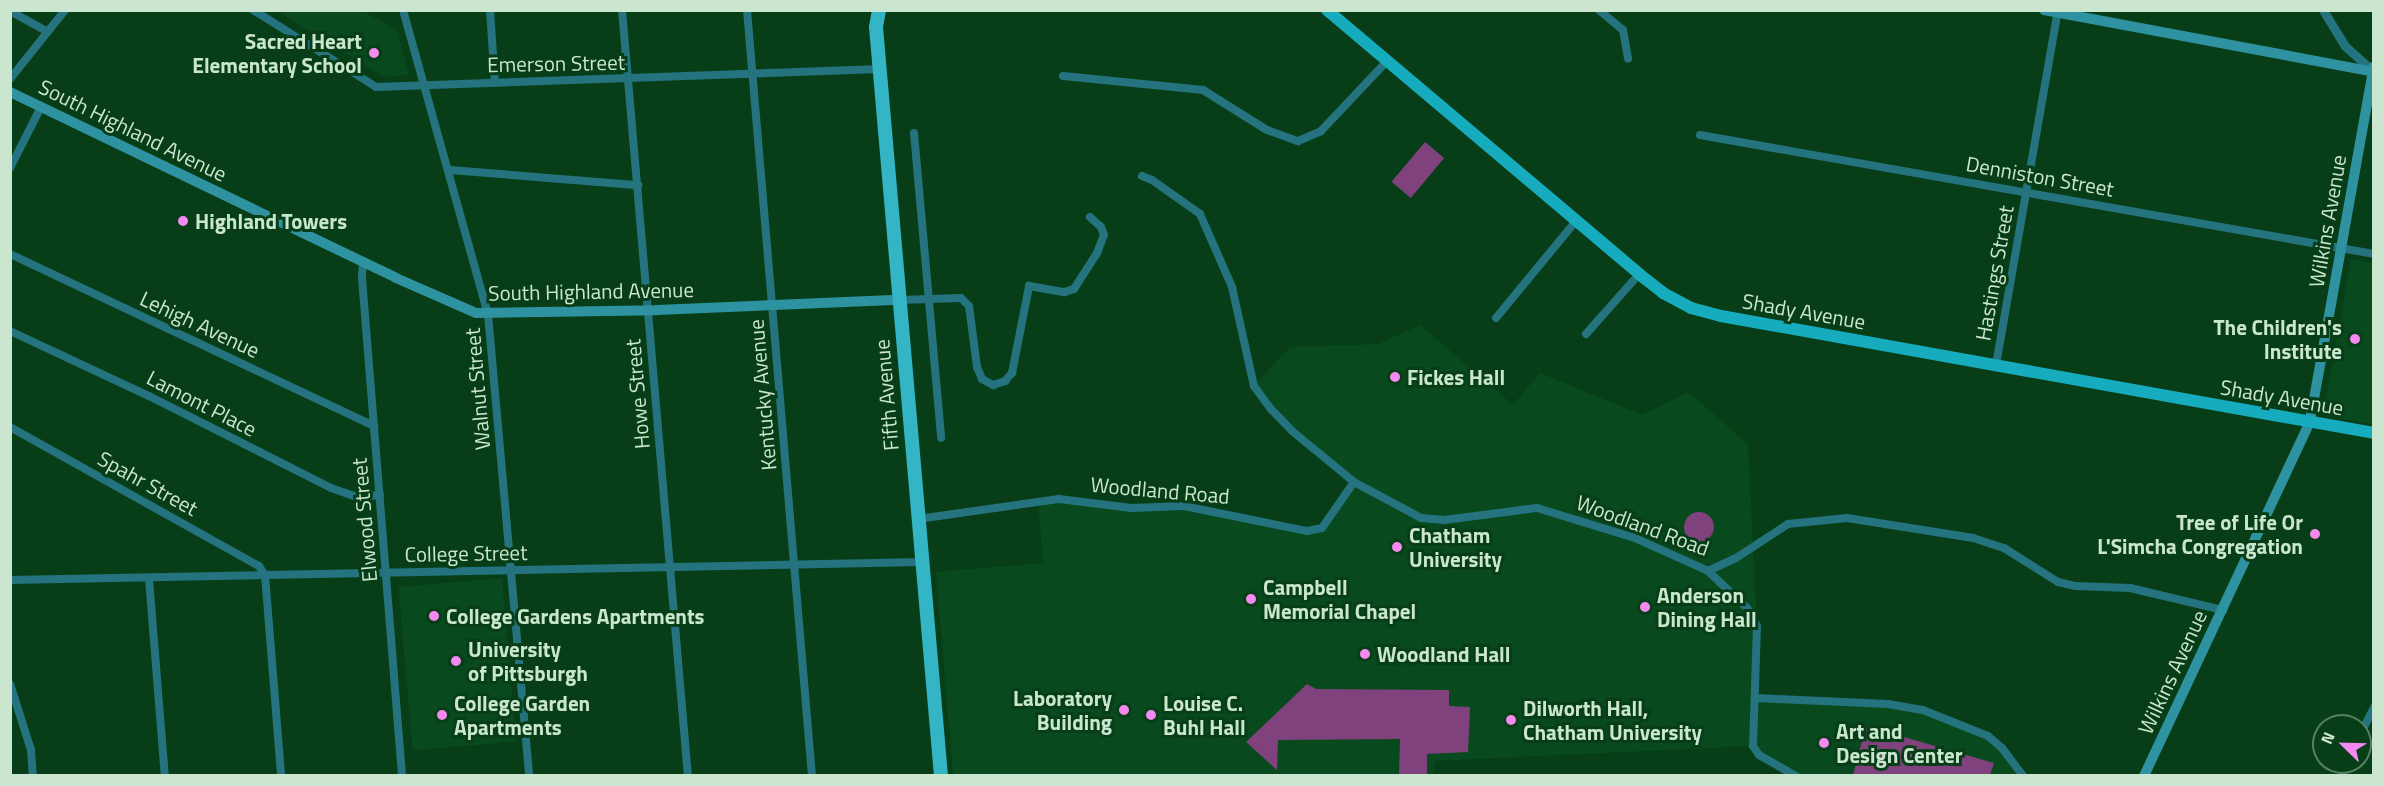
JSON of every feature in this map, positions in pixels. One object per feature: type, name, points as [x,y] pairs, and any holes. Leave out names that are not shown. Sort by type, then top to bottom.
[{"type":"highway","name":"Fifth Avenue","points":[[879,10],[876,27],[941,776]]},
{"type":"main road","name":"Shady Avenue","points":[[1327,10],[1639,274],[1663,293],[1691,308],[1721,316],[2373,433]]},
{"type":"main road","points":[[2044,10],[2373,70]]},
{"type":"main road","name":"Wilkins Avenue","points":[[2144,776],[2310,421],[2373,70]]},
{"type":"main road","name":"South Highland Avenue","points":[[10,92],[363,262],[476,313],[648,310],[899,300]]},
{"type":"street","points":[[10,79],[65,10]]},
{"type":"street","name":"Emerson Street","points":[[253,10],[376,87],[752,76],[881,69]]},
{"type":"street","name":"Walnut Street","points":[[404,10],[488,314],[529,776]]},
{"type":"street","points":[[490,10],[495,83]]},
{"type":"street","name":"Howe Street","points":[[622,10],[688,776]]},
{"type":"street","name":"Kentucky Avenue","points":[[747,10],[812,776]]},
{"type":"street","points":[[1599,10],[1623,30],[1628,59]]},
{"type":"street","points":[[2323,10],[2345,46],[2373,70]]},
{"type":"street","points":[[10,11],[48,32]]},
{"type":"street","name":"Hastings Street","points":[[1996,364],[2058,12]]},
{"type":"street","points":[[1063,76],[1203,90],[1267,130],[1298,141],[1321,131],[1387,61]]},
{"type":"street","points":[[10,168],[41,107]]},
{"type":"street","points":[[914,133],[942,438]]},
{"type":"street","name":"Denniston Street","points":[[1700,135],[2373,254]]},
{"type":"street","points":[[450,170],[638,185]]},
{"type":"street","points":[[1142,176],[1152,180],[1200,214],[1232,287],[1254,386],[1271,409],[1292,431],[1354,482]]},
{"type":"street","points":[[899,300],[961,298],[969,306],[977,367],[982,380],[993,385],[1005,381],[1012,373],[1029,286],[1065,292],[1074,289],[1097,253],[1104,236],[1101,227],[1090,217]]},
{"type":"street","points":[[1496,318],[1576,221]]},
{"type":"street","name":"Lehigh Avenue","points":[[10,254],[374,426]]},
{"type":"street","name":"Elwood Street","points":[[363,262],[402,776]]},
{"type":"street","points":[[1586,334],[1639,274]]},
{"type":"street","name":"Lamont Place","points":[[10,331],[149,396],[331,488],[357,497],[380,495]]},
{"type":"street","name":"Spahr Street","points":[[10,427],[259,566],[265,575]]},
{"type":"street","name":"Woodland Road","points":[[918,519],[1059,499],[1131,508],[1184,506],[1307,531],[1322,528],[1354,482],[1421,518],[1444,520],[1537,508],[1635,538],[1708,571],[1736,558],[1788,524],[1847,518],[1973,538],[2004,548],[2058,582],[2076,586],[2130,588],[2223,610]]},
{"type":"street","name":"College Street","points":[[10,580],[921,562]]},
{"type":"street","points":[[1708,571],[1747,608],[1757,626],[1753,746],[1759,755],[1796,776]]},
{"type":"street","points":[[265,575],[281,776]]},
{"type":"street","points":[[149,579],[165,776]]},
{"type":"street","points":[[10,684],[31,750],[33,776]]},
{"type":"street","points":[[1755,698],[1888,704],[1923,710],[1988,736],[2002,748],[2023,776]]},
{"type":"shaded area","name":"Sacred Heart Elementary School","points":[[277,11],[363,11],[397,30],[409,75],[384,77]]},
{"type":"shaded area","points":[[1425,142],[1444,158],[1411,198],[1392,182]]},
{"type":"shaded area","name":"The Children's Institute","points":[[2351,259],[2373,263],[2373,424],[2323,416]]},
{"type":"shaded area","name":"Chatham University","points":[[1420,325],[1513,405],[1540,373],[1642,415],[1688,392],[1748,444],[1757,626],[1755,698],[1888,704],[1923,710],[1988,736],[2023,775],[1796,775],[1759,755],[1753,746],[1434,761],[1434,776],[953,775],[936,572],[1043,563],[1038,502],[1059,499],[1131,508],[1184,506],[1307,531],[1322,528],[1354,482],[1292,431],[1254,386],[1290,347],[1378,344]]},
{"type":"shaded area","points":[[1699,512],[1710,516],[1714,527],[1710,538],[1699,542],[1688,538],[1684,527],[1688,516]]},
{"type":"shaded area","name":"University of Pittsburgh","points":[[502,578],[516,741],[413,750],[398,587]]},
{"type":"shaded area","points":[[1307,684],[1316,689],[1449,690],[1449,706],[1470,707],[1468,752],[1427,754],[1427,775],[1399,775],[1400,739],[1278,740],[1277,770],[1246,742]]},
{"type":"shaded area","points":[[1866,726],[1994,763],[1990,775],[1853,775]]},
{"type":"place","name":"Sacred Heart Elementary School","points":[[374,53]]},
{"type":"place","name":"Highland Towers","points":[[183,221]]},
{"type":"place","name":"The Children's Institute","points":[[2355,339]]},
{"type":"place","name":"Fickes Hall","points":[[1395,377]]},
{"type":"place","name":"Tree of Life Or L'Simcha Congregation","points":[[2315,534]]},
{"type":"place","name":"Chatham University","points":[[1397,547]]},
{"type":"place","name":"Campbell Memorial Chapel","points":[[1251,599]]},
{"type":"place","name":"Anderson Dining Hall","points":[[1645,607]]},
{"type":"place","name":"College Gardens Apartments","points":[[434,616]]},
{"type":"place","name":"Woodland Hall","points":[[1365,654]]},
{"type":"place","name":"University of Pittsburgh","points":[[456,661]]},
{"type":"place","name":"Laboratory Building","points":[[1124,710]]},
{"type":"place","name":"College Garden Apartments","points":[[442,715]]},
{"type":"place","name":"Louise C. Buhl Hall","points":[[1151,715]]},
{"type":"place","name":"Dilworth Hall, Chatham University","points":[[1511,720]]},
{"type":"place","name":"Art and Design Center","points":[[1824,743]]}]
